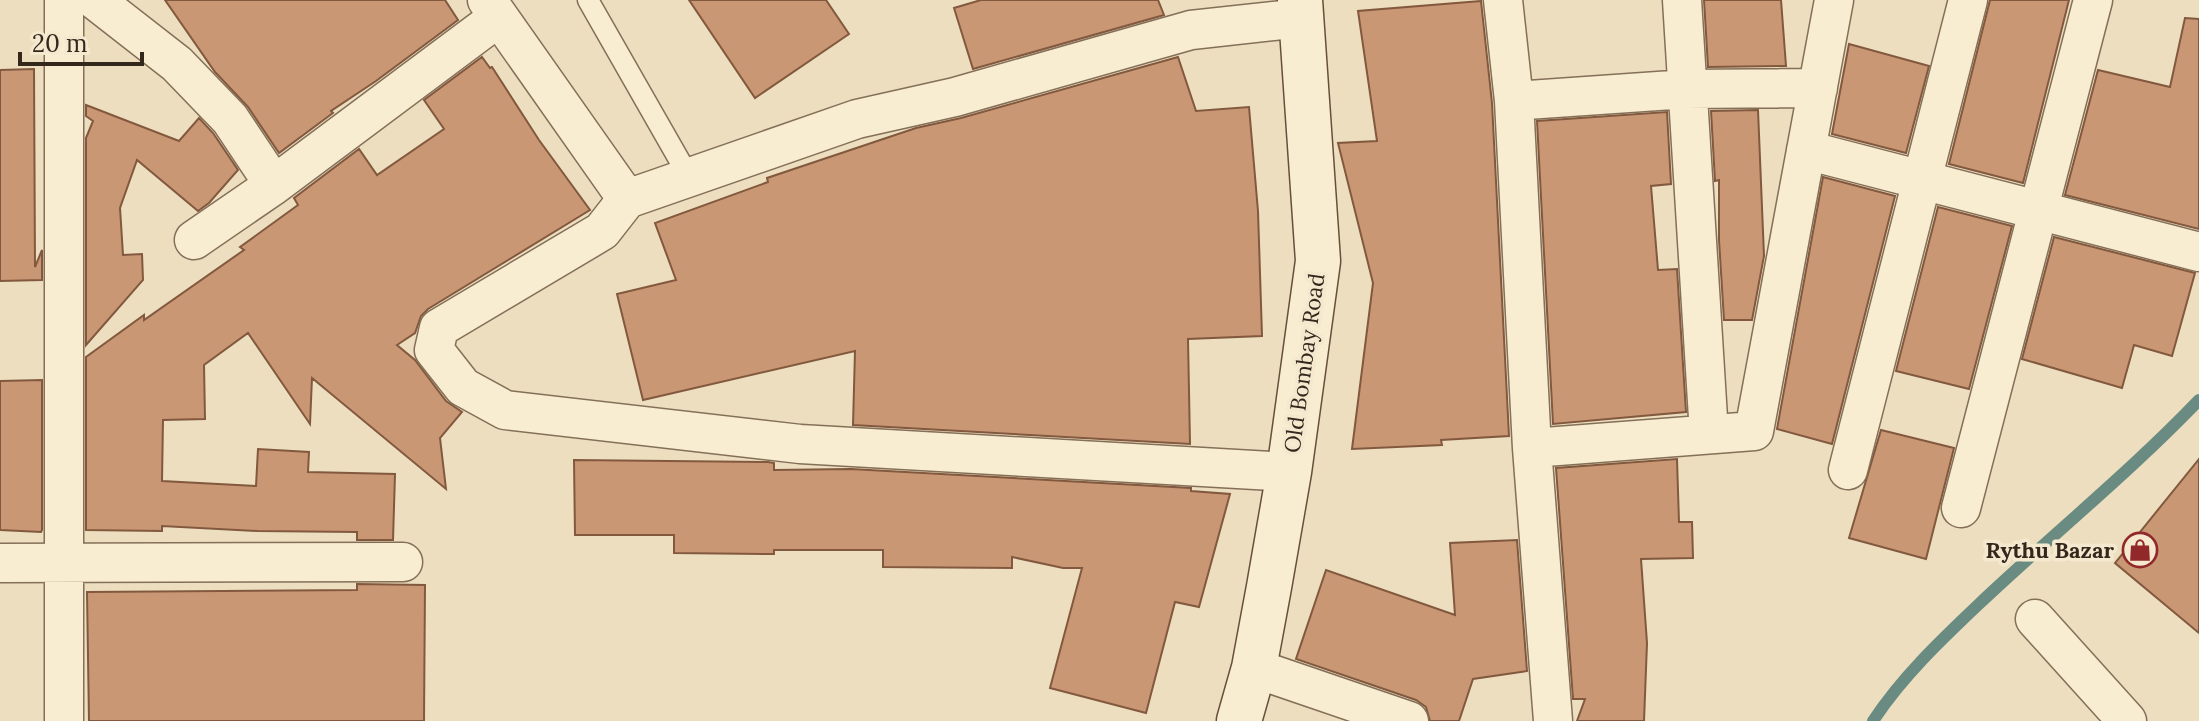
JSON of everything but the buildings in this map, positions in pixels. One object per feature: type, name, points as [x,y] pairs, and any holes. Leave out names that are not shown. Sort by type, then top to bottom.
[{"type":"main road","name":"Old Bombay Road","points":[[1239,721],[1254,668],[1289,472],[1318,261],[1301,9]]},
{"type":"street","points":[[64,0],[64,721]]},
{"type":"street","points":[[95,0],[177,64],[230,119],[274,185]]},
{"type":"street","points":[[1503,0],[1514,101],[1532,448],[1553,721]]},
{"type":"street","points":[[1682,0],[1709,434]]},
{"type":"street","points":[[1532,448],[1754,431],[1834,0]]},
{"type":"street","points":[[1848,470],[1968,0]]},
{"type":"street","points":[[1961,508],[2093,0]]},
{"type":"street","points":[[194,240],[274,185],[493,9],[627,199]]},
{"type":"street","points":[[1289,472],[800,444],[505,410],[463,387],[434,350],[439,328],[602,231],[627,199],[857,119],[955,97],[1191,30],[1301,9]]},
{"type":"street","points":[[1514,101],[1687,89],[1818,88]]},
{"type":"street","points":[[1806,150],[2199,252]]},
{"type":"street","points":[[0,563],[403,562]]},
{"type":"street","points":[[2035,619],[2127,721]]},
{"type":"street","points":[[1254,668],[1409,721]]},
{"type":"lane","points":[[588,0],[689,177]]},
{"type":"waterway","points":[[1873,721],[1909,674],[1950,631],[2146,453],[2199,400]]},
{"type":"place","name":"Rythu Bazar","points":[[2140,550]]}]
